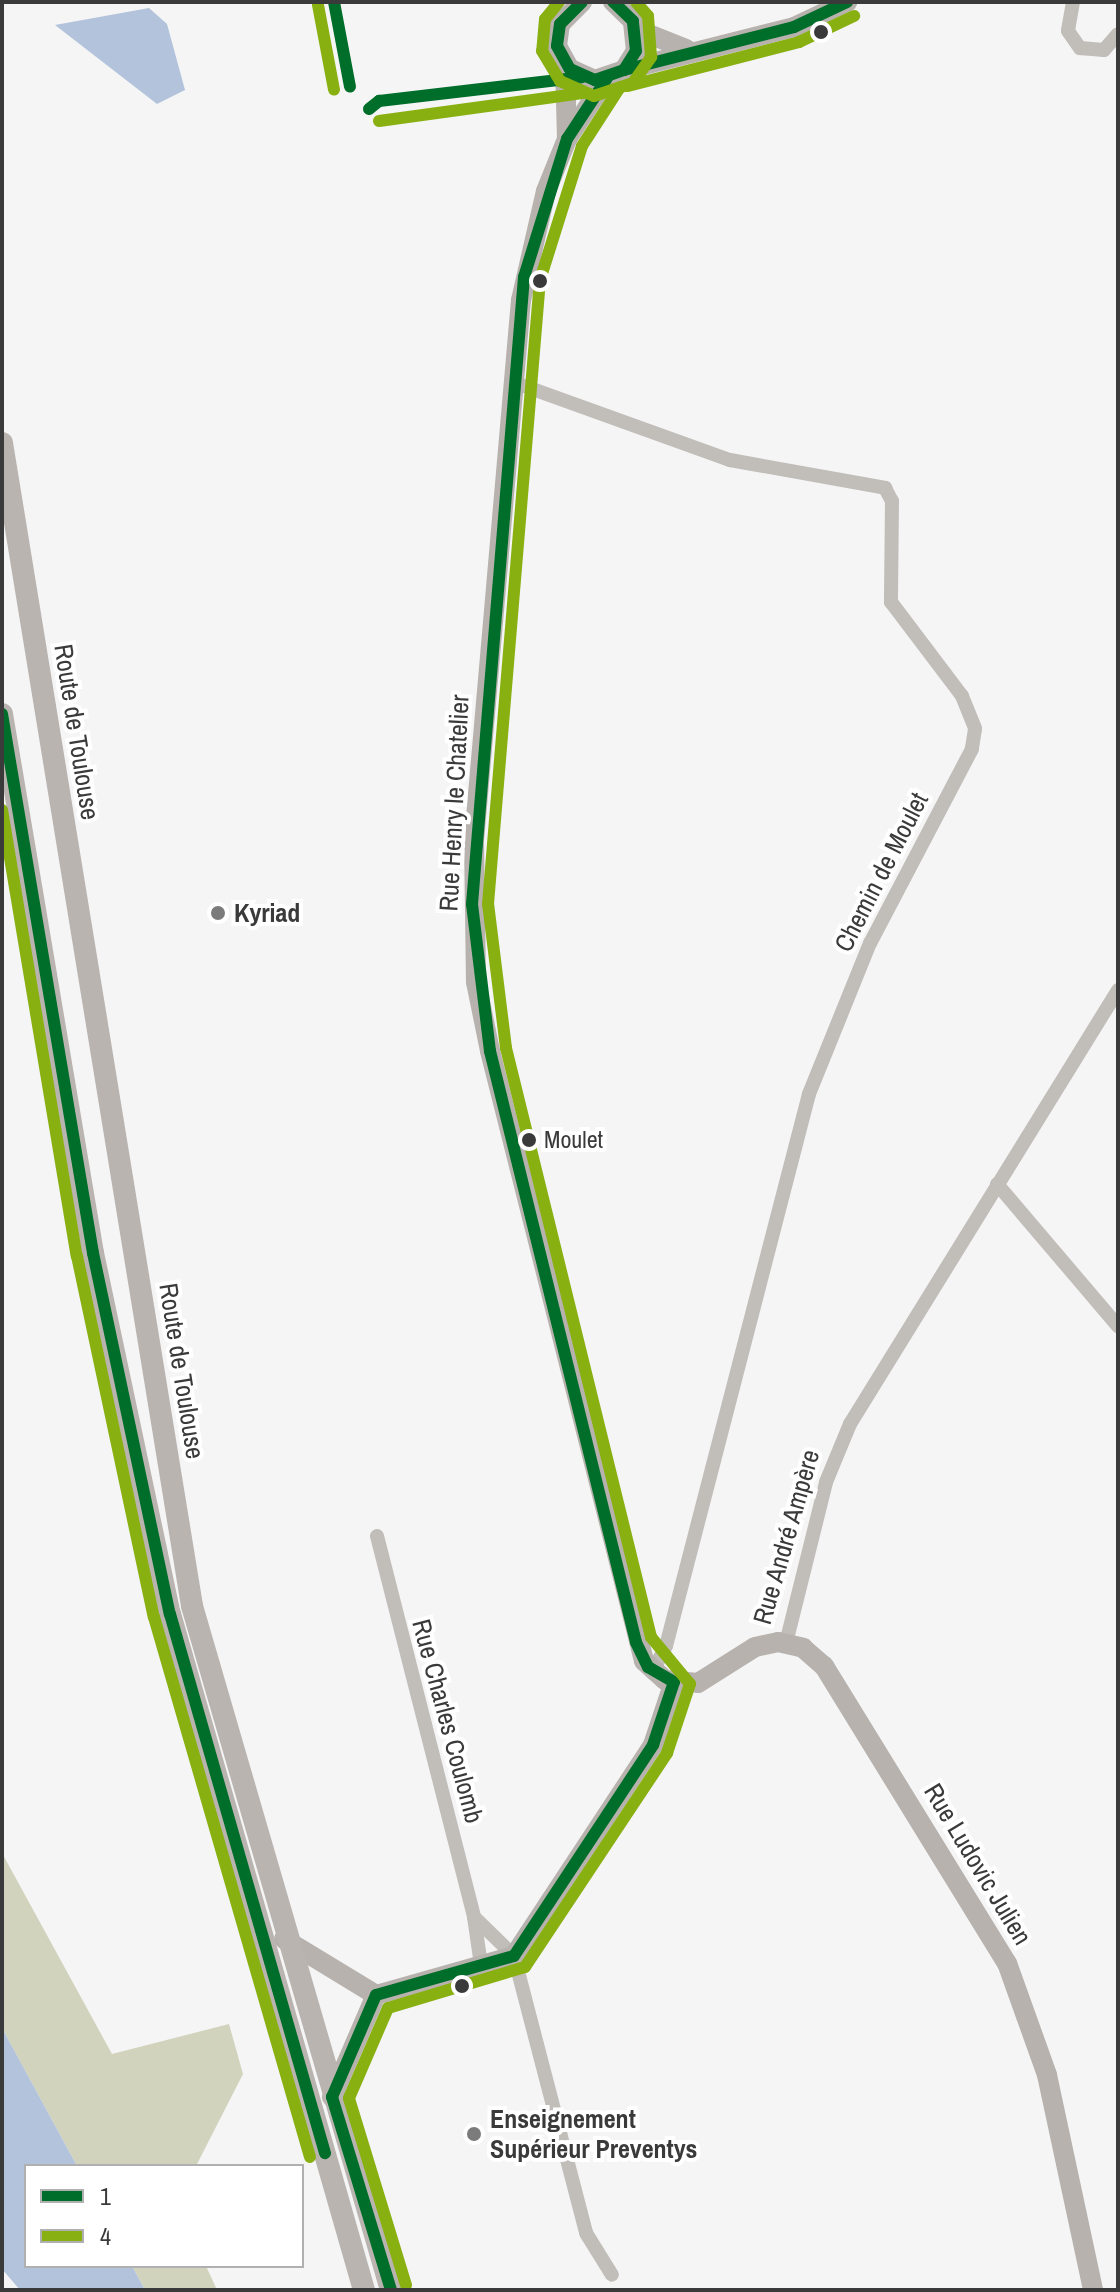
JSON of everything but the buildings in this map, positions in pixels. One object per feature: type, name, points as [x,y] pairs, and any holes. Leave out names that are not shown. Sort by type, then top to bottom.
[{"type":"main road","name":"Rue Henry le Chatelier","points":[[567,139],[565,63],[560,24],[582,2]]},
{"type":"main road","points":[[565,63],[582,77],[616,74],[686,49],[794,27],[847,2]]},
{"type":"main road","name":"Rue Henry le Chatelier","points":[[627,12],[636,51],[567,139],[530,248],[513,382],[474,840],[476,982],[636,1642],[652,1672]]},
{"type":"main road","points":[[627,12],[686,49]]},
{"type":"main road","name":"Route de Toulouse","points":[[2,443],[192,1606],[284,1939],[391,2290]]},
{"type":"main road","points":[[2,714],[93,1253],[170,1614],[364,2290]]},
{"type":"main road","name":"Rue André Ampère","points":[[674,1682],[707,1680],[755,1647],[786,1643]]},
{"type":"main road","name":"Rue Ludovic Julien","points":[[786,1643],[824,1666],[1007,1963],[1047,2075],[1093,2290]]},
{"type":"main road","points":[[284,1939],[376,1995],[514,1956],[653,1745],[674,1682],[652,1672]]},
{"type":"main road","points":[[332,2097],[376,1995]]},
{"type":"street","points":[[1073,2],[1068,31],[1080,48],[1104,50],[1118,34]]},
{"type":"street","name":"Chemin de Moulet","points":[[513,382],[730,460],[885,488],[892,513],[891,602],[962,696],[975,729],[972,749],[870,943],[809,1094],[666,1646],[652,1672]]},
{"type":"street","name":"Rue André Ampère","points":[[786,1643],[826,1482],[850,1424],[1118,990]]},
{"type":"street","points":[[997,1184],[1118,1326]]},
{"type":"street","name":"Rue Charles Coulomb","points":[[377,1536],[474,1917],[481,1965]]},
{"type":"street","points":[[474,1917],[514,1956],[586,2233],[612,2275]]},
{"type":"green space","points":[[2,1853],[112,2054],[229,2024],[243,2074],[197,2164],[76,2164],[2,2028]]},
{"type":"green space","points":[[133,2268],[207,2268],[217,2290],[145,2290]]},
{"type":"water","points":[[149,8],[167,24],[185,90],[157,104],[55,25]]},
{"type":"water","points":[[2,2028],[76,2164],[24,2164],[24,2268],[133,2268],[145,2290],[20,2290],[2,2269]]},
{"type":"transit line","name":"1","points":[[334,2],[350,87]]},
{"type":"transit line","name":"4","points":[[559,2],[545,19],[542,51],[560,81],[594,96],[633,83],[651,57],[648,16],[636,2]]},
{"type":"transit line","name":"1","points":[[582,2],[560,24],[557,46],[570,69],[595,80],[624,70],[636,51],[633,21],[613,2]]},
{"type":"transit line","name":"1","points":[[624,70],[794,27],[847,2]]},
{"type":"transit line","name":"4","points":[[318,5],[334,90]]},
{"type":"transit line","name":"4","points":[[628,86],[799,42],[854,16]]},
{"type":"transit line","name":"1","points":[[369,109],[379,101],[582,77]]},
{"type":"transit line","name":"1","points":[[391,2290],[332,2097],[376,1995],[514,1956],[653,1745],[674,1682],[648,1667],[636,1642],[490,1051],[472,904],[524,277],[567,139],[607,78]]},
{"type":"transit line","name":"4","points":[[406,2285],[349,2098],[388,2008],[525,1967],[667,1753],[690,1684],[651,1637],[506,1048],[488,904],[540,280],[582,146],[620,87]]},
{"type":"transit line","name":"4","points":[[379,121],[584,93]]},
{"type":"transit line","name":"1","points":[[2,714],[93,1253],[170,1614],[325,2153]]},
{"type":"transit line","name":"4","points":[[2,810],[77,1256],[154,1617],[310,2157]]},
{"type":"place","name":"Kyriad","points":[[218,913]]},
{"type":"place","name":"Moulet","points":[[529,1140]]},
{"type":"place","name":"Enseignement Supérieur Preventys","points":[[474,2134]]}]
